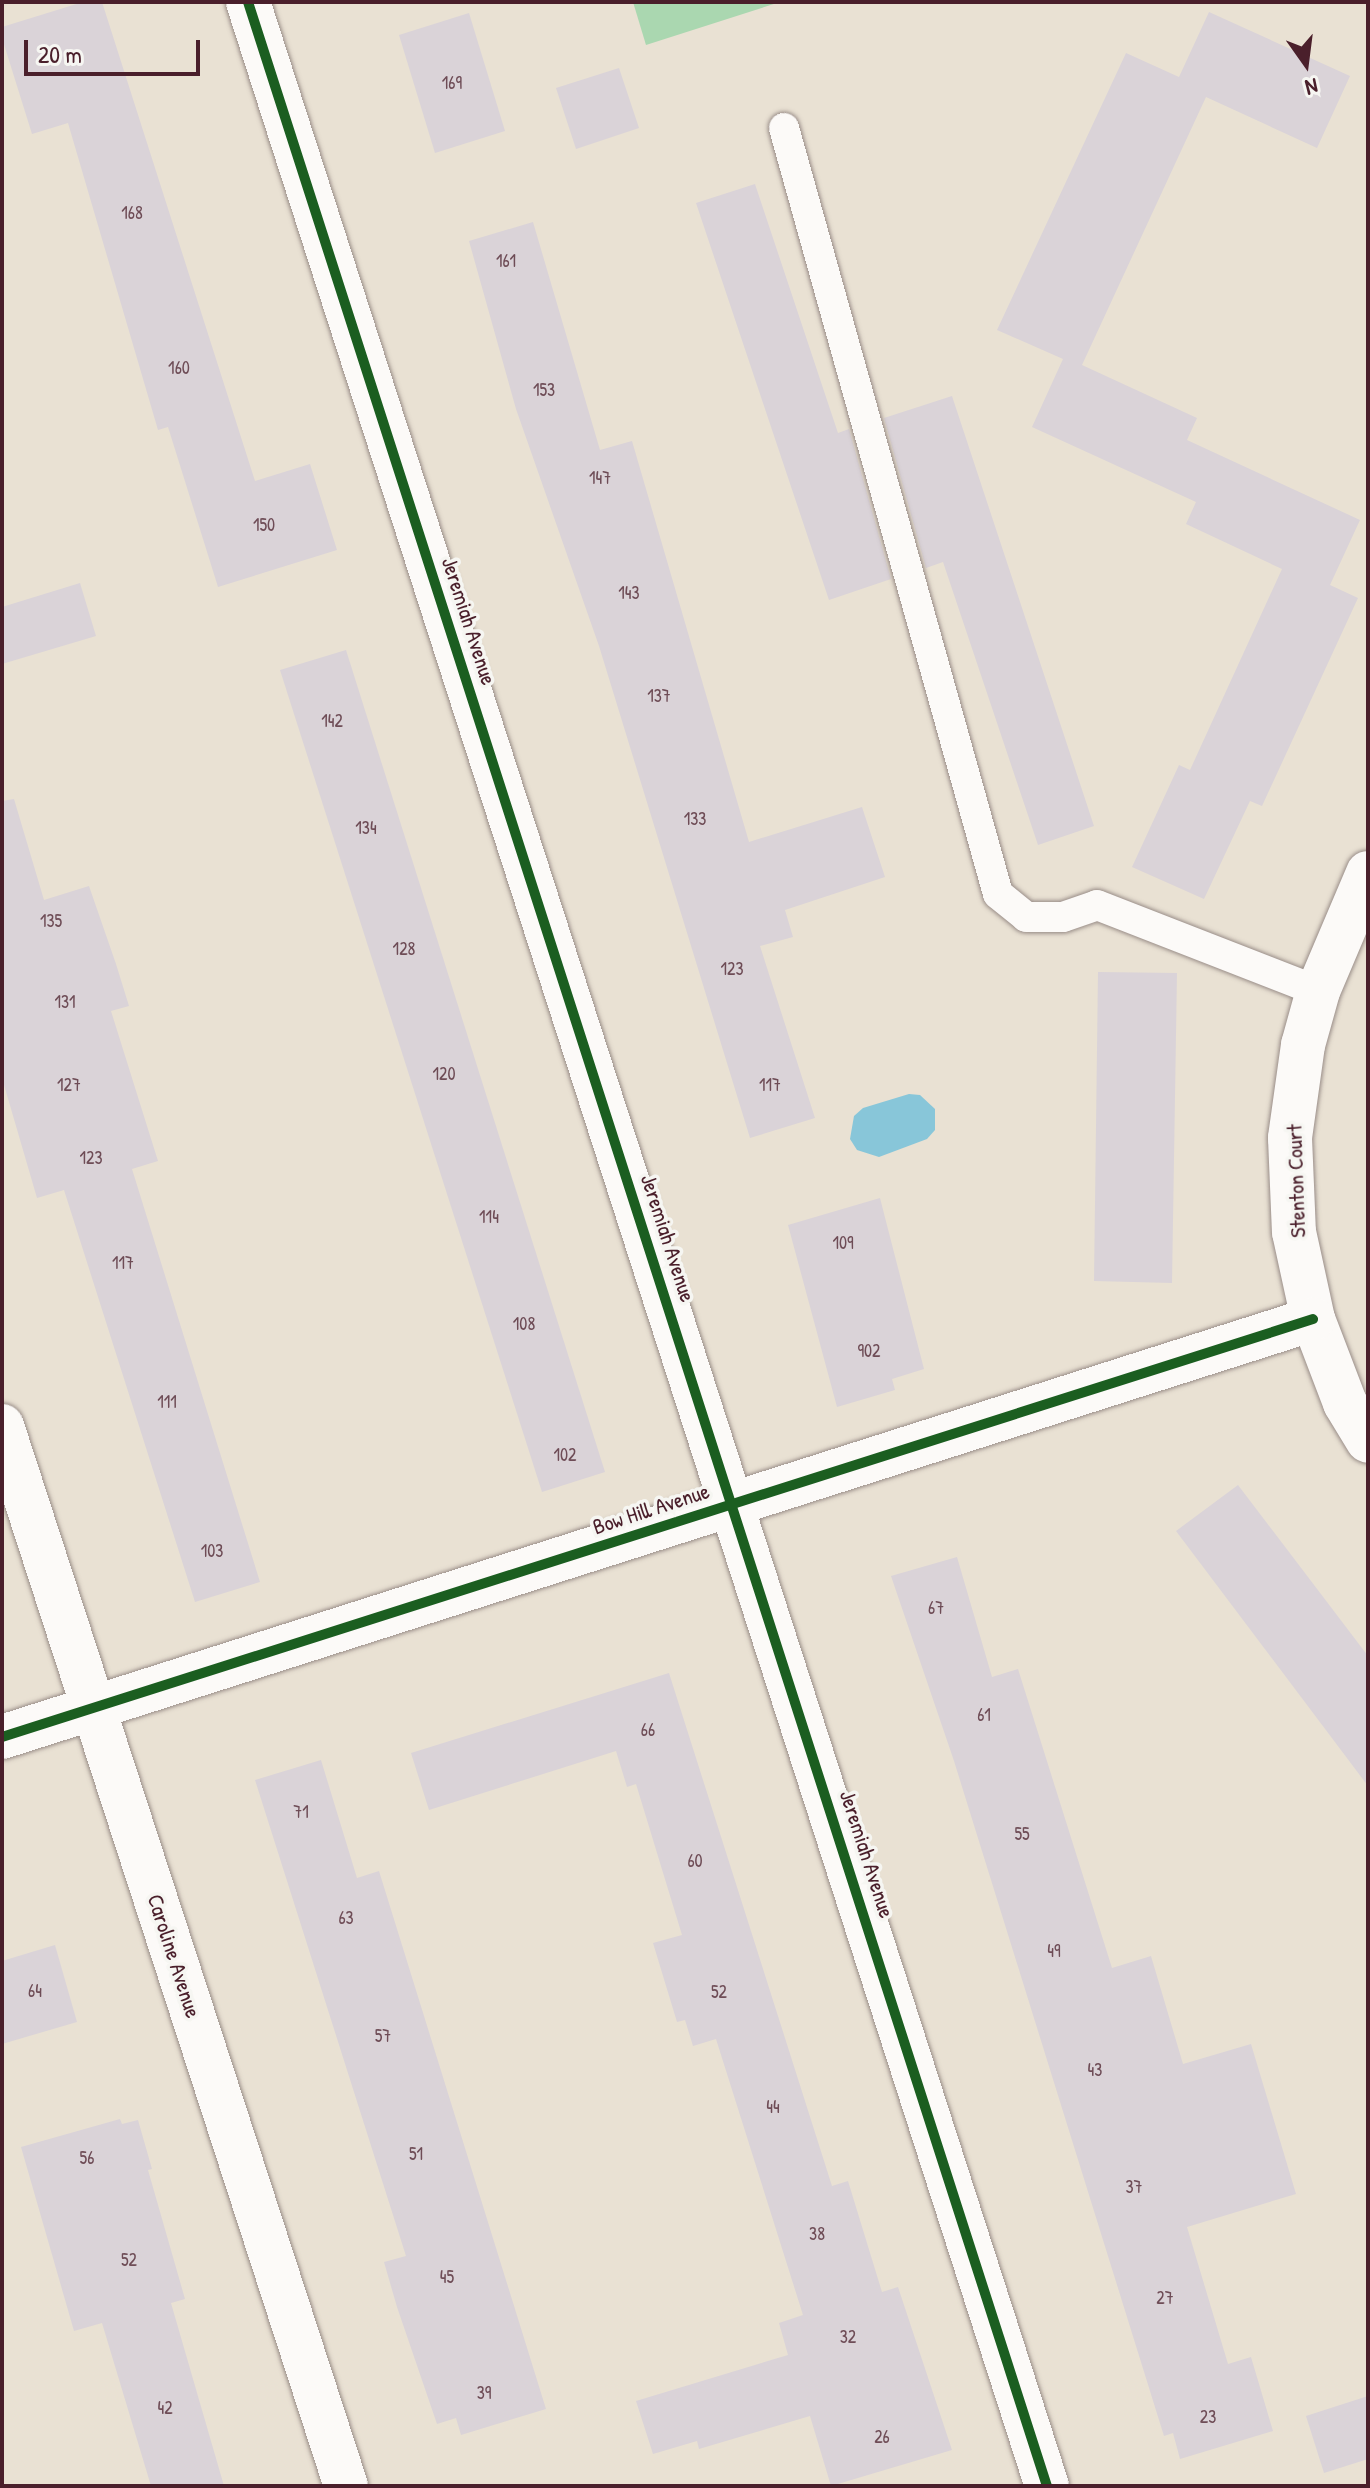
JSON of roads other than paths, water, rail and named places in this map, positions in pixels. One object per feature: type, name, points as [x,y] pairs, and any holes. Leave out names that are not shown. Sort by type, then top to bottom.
[{"type":"street","name":"Jeremiah Avenue","points":[[248,2],[1047,2486]]},
{"type":"street","name":"Stenton Court","points":[[1368,873],[1318,991],[1303,1045],[1290,1138],[1294,1232],[1313,1319],[1345,1403],[1368,1441]]},
{"type":"street","name":"Bow Hill Avenue","points":[[2,1737],[1313,1319]]},
{"type":"street","name":"Caroline Avenue","points":[[2,1426],[346,2486]]},
{"type":"lane","points":[[784,128],[998,894],[1026,917],[1063,917],[1097,905],[1318,991]]},
{"type":"water","points":[[909,1094],[920,1095],[935,1109],[935,1130],[927,1139],[879,1157],[857,1150],[850,1139],[854,1116],[863,1108]]}]
